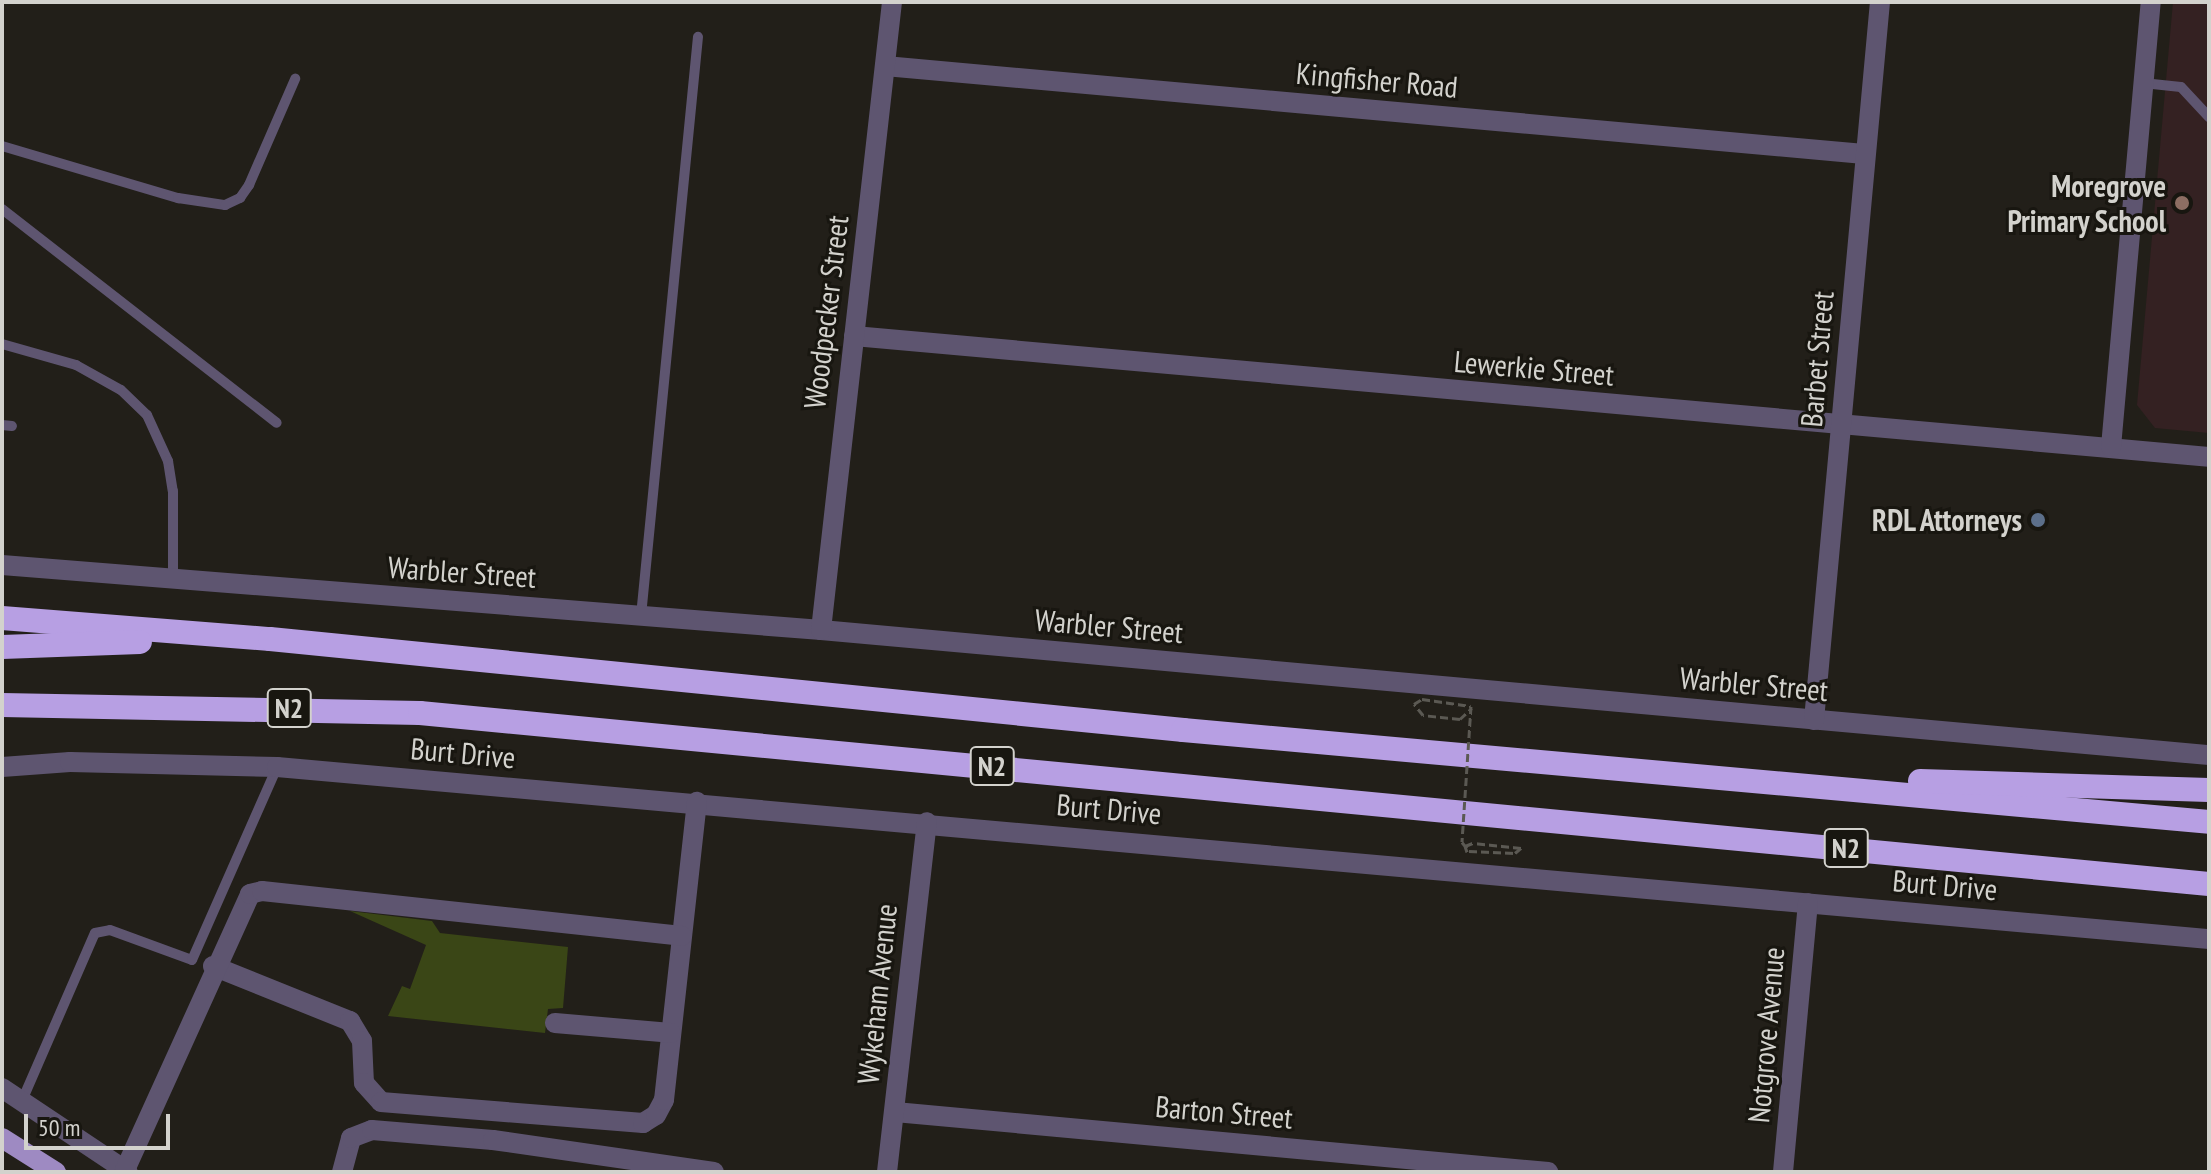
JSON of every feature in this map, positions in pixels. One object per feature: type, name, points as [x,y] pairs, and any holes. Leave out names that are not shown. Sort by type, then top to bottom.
[{"type":"highway","points":[[2,618],[270,639]]},
{"type":"highway","name":"N2","points":[[2,647],[270,639],[1183,730],[2209,822]]},
{"type":"highway","name":"N2","points":[[2,707],[75,704],[420,713],[2209,884]]},
{"type":"highway","points":[[1710,776],[2209,790]]},
{"type":"main road","points":[[2,1138],[56,1172]]},
{"type":"street","name":"Woodpecker Street","points":[[821,630],[892,2]]},
{"type":"street","name":"Barbet Street","points":[[1814,720],[1880,2]]},
{"type":"street","points":[[2111,447],[2151,2]]},
{"type":"street","name":"Kingfisher Road","points":[[885,66],[1864,154]]},
{"type":"street","name":"Lewerkie Street","points":[[854,336],[2209,457]]},
{"type":"street","name":"Warbler Street","points":[[2,565],[821,630],[2209,755]]},
{"type":"street","name":"Burt Drive","points":[[2,767],[70,762],[277,767],[927,822],[2209,939]]},
{"type":"street","points":[[213,966],[350,1021],[362,1041],[364,1083],[381,1102],[643,1123],[656,1115],[664,1100],[697,802]]},
{"type":"street","name":"Wykeham Avenue","points":[[887,1172],[927,822]]},
{"type":"street","points":[[2,1088],[127,1171],[243,901],[256,892],[682,936]]},
{"type":"street","name":"Notgrove Avenue","points":[[1783,1172],[1808,903]]},
{"type":"street","points":[[555,1023],[671,1033]]},
{"type":"street","name":"Barton Street","points":[[895,1112],[1548,1172]]},
{"type":"street","points":[[342,1172],[346,1146],[361,1130],[479,1139],[714,1172]]},
{"type":"lane","points":[[641,616],[698,37]]},
{"type":"lane","points":[[2,146],[178,198],[225,205],[240,198],[249,185],[295,79]]},
{"type":"lane","points":[[2143,83],[2181,87],[2209,117]]},
{"type":"lane","points":[[2,209],[277,423]]},
{"type":"lane","points":[[2,344],[76,365],[121,390],[147,415],[168,461],[173,491],[173,579]]},
{"type":"lane","points":[[21,1103],[95,933],[110,930],[192,960],[277,767]]},
{"type":"path","points":[[1460,719],[1423,715],[1414,704],[1422,699],[1471,706],[1462,842],[1469,851],[1515,853],[1521,848],[1473,843]]},
{"type":"shaded area","name":"Moregrove Primary School","points":[[2173,2],[2209,2],[2209,433],[2155,428],[2137,405]]},
{"type":"green space","points":[[350,911],[432,921],[440,933],[568,947],[563,1008],[548,1009],[545,1033],[388,1016],[402,986],[410,989],[426,945]]},
{"type":"place","name":"Moregrove Primary School","points":[[2182,203]]},
{"type":"place","name":"RDL Attorneys","points":[[2038,520]]}]
